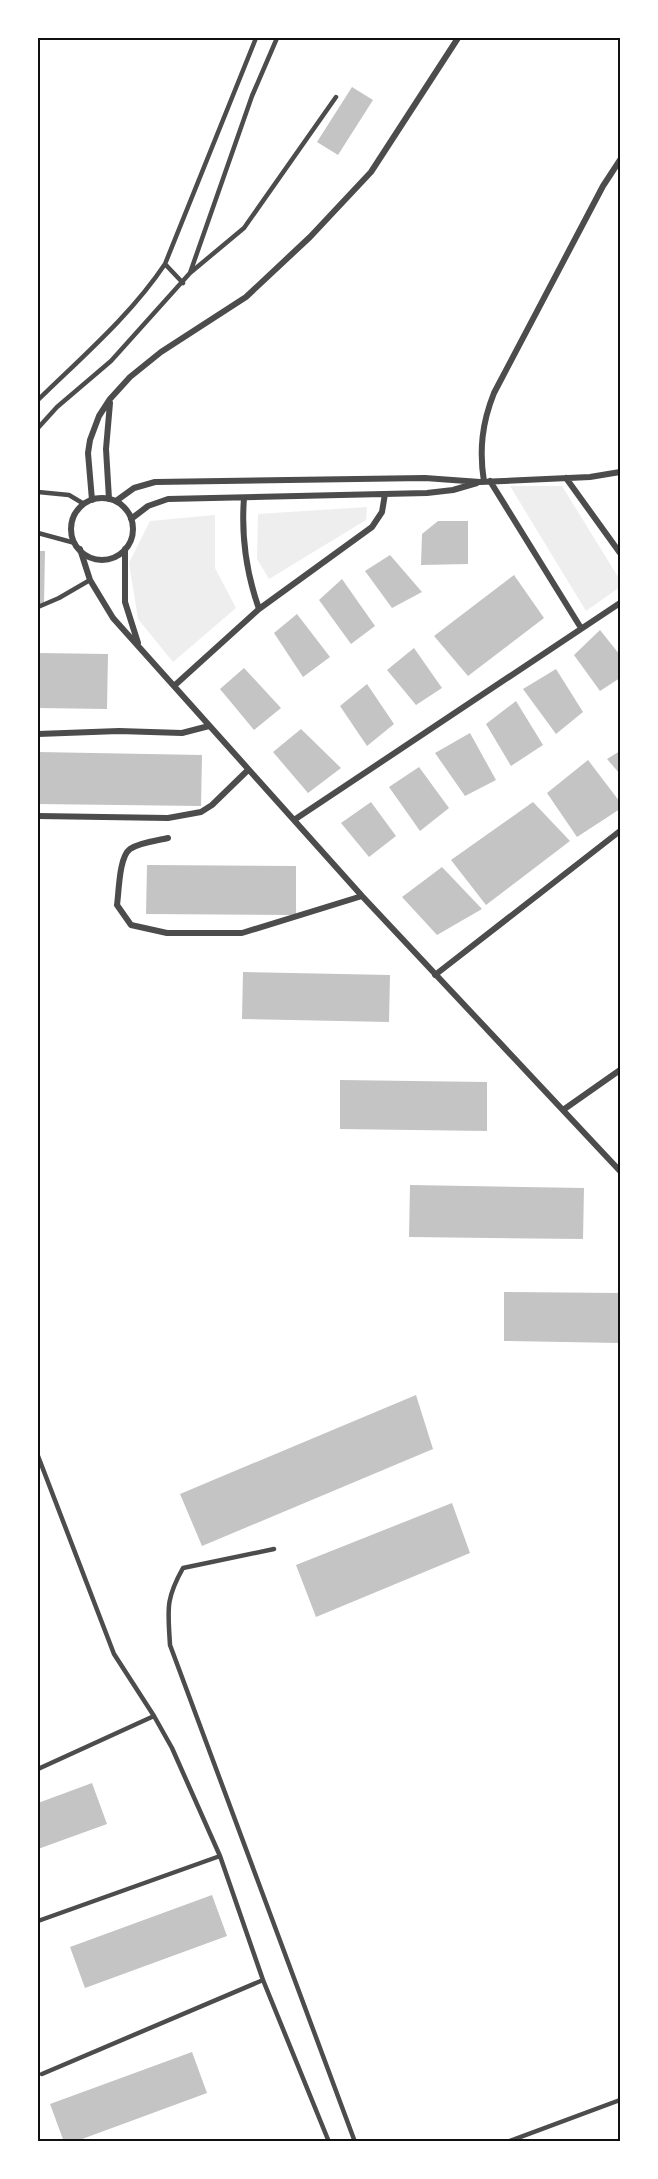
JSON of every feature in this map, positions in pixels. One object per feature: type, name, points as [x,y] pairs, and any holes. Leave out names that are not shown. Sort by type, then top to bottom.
[{"type":"street","points":[[92,500],[88,453],[90,440],[99,416],[110,399],[130,377],[161,352],[246,297],[310,237],[371,172],[458,38]]},
{"type":"street","points":[[581,628],[485,482],[482,467],[482,437],[484,422],[494,393],[603,186],[621,160]]},
{"type":"street","points":[[110,399],[106,449],[113,500],[128,512],[131,519],[132,534],[125,549],[124,602],[139,646]]},
{"type":"street","points":[[125,549],[111,558],[103,559],[86,555],[75,543],[72,534],[73,517],[84,504],[92,500],[113,500],[134,488],[155,482],[425,478],[485,482],[590,477],[621,472]]},
{"type":"street","points":[[566,478],[621,553]]},
{"type":"street","points":[[131,519],[148,506],[168,499],[440,492],[485,482]]},
{"type":"street","points":[[174,686],[259,609],[372,527],[382,512],[385,494]]},
{"type":"street","points":[[244,498],[244,554],[251,587],[259,609]]},
{"type":"street","points":[[80,549],[90,580],[113,618],[362,896],[621,1171]]},
{"type":"street","points":[[294,820],[621,603]]},
{"type":"street","points":[[38,734],[119,730],[182,733],[209,726]]},
{"type":"street","points":[[38,816],[168,818],[201,812],[212,805],[248,770]]},
{"type":"street","points":[[435,975],[621,831]]},
{"type":"street","points":[[168,838],[137,845],[128,850],[123,862],[117,905],[131,924],[167,933],[242,933],[362,896]]},
{"type":"street","points":[[563,1110],[621,1070]]},
{"type":"lane","points":[[38,400],[89,351],[150,286],[165,264],[256,38]]},
{"type":"lane","points":[[190,273],[252,96],[277,38]]},
{"type":"lane","points":[[38,428],[57,407],[111,361],[190,273],[244,228],[336,97]]},
{"type":"lane","points":[[165,264],[183,283]]},
{"type":"lane","points":[[38,492],[69,495],[84,504]]},
{"type":"lane","points":[[38,533],[75,543]]},
{"type":"lane","points":[[38,607],[90,580]]},
{"type":"lane","points":[[38,1456],[114,1654],[172,1748],[220,1856],[263,1980],[329,2142]]},
{"type":"lane","points":[[274,1549],[183,1568],[174,1585],[168,1606],[170,1645],[355,2142]]},
{"type":"lane","points":[[38,1769],[154,1716]]},
{"type":"lane","points":[[38,1921],[220,1856]]},
{"type":"lane","points":[[42,2074],[263,1980]]},
{"type":"lane","points":[[507,2142],[621,2100]]},
{"type":"shaded area","points":[[510,486],[562,486],[620,580],[620,587],[586,611]]},
{"type":"shaded area","points":[[367,507],[366,520],[269,579],[257,559],[258,514]]},
{"type":"shaded area","points":[[215,515],[215,568],[236,608],[173,662],[138,619],[129,563],[150,521]]},
{"type":"building","points":[[352,87],[373,100],[338,155],[317,142]]},
{"type":"building","points":[[438,521],[468,521],[468,564],[421,565],[422,534]]},
{"type":"building","points":[[38,551],[45,551],[44,604],[38,604]]},
{"type":"building","points":[[390,555],[422,592],[392,608],[365,571]]},
{"type":"building","points":[[514,575],[544,618],[468,676],[434,636]]},
{"type":"building","points":[[342,579],[375,626],[351,644],[319,600]]},
{"type":"building","points":[[297,614],[330,657],[303,677],[274,633]]},
{"type":"building","points":[[600,630],[620,655],[620,678],[600,691],[574,655]]},
{"type":"building","points":[[414,648],[442,688],[416,705],[387,670]]},
{"type":"building","points":[[38,653],[108,654],[107,709],[38,708]]},
{"type":"building","points":[[244,668],[281,708],[254,730],[220,689]]},
{"type":"building","points":[[556,669],[583,712],[556,734],[523,689]]},
{"type":"building","points":[[367,684],[394,724],[367,746],[340,706]]},
{"type":"building","points":[[516,701],[543,745],[511,766],[486,724]]},
{"type":"building","points":[[301,729],[341,768],[308,793],[273,752]]},
{"type":"building","points":[[470,733],[496,780],[465,796],[435,753]]},
{"type":"building","points":[[620,751],[620,774],[607,759]]},
{"type":"building","points":[[38,752],[202,755],[201,806],[38,804]]},
{"type":"building","points":[[588,760],[620,802],[620,809],[577,837],[547,793]]},
{"type":"building","points":[[419,767],[449,808],[420,831],[389,787]]},
{"type":"building","points":[[371,802],[396,836],[369,857],[341,823]]},
{"type":"building","points":[[533,802],[570,841],[486,905],[451,860]]},
{"type":"building","points":[[147,865],[296,866],[296,915],[146,914]]},
{"type":"building","points":[[442,867],[482,909],[437,935],[402,897]]},
{"type":"building","points":[[243,972],[390,975],[389,1022],[242,1019]]},
{"type":"building","points":[[340,1080],[487,1082],[487,1131],[340,1129]]},
{"type":"building","points":[[410,1185],[584,1188],[583,1239],[409,1237]]},
{"type":"building","points":[[504,1292],[620,1293],[620,1343],[504,1341]]},
{"type":"building","points":[[416,1395],[433,1449],[202,1546],[180,1494]]},
{"type":"building","points":[[452,1503],[470,1553],[316,1617],[296,1565]]},
{"type":"building","points":[[92,1783],[107,1824],[38,1849],[38,1803]]},
{"type":"building","points":[[212,1895],[227,1936],[85,1988],[70,1947]]},
{"type":"building","points":[[192,2052],[207,2093],[74,2142],[64,2142],[50,2104]]}]
